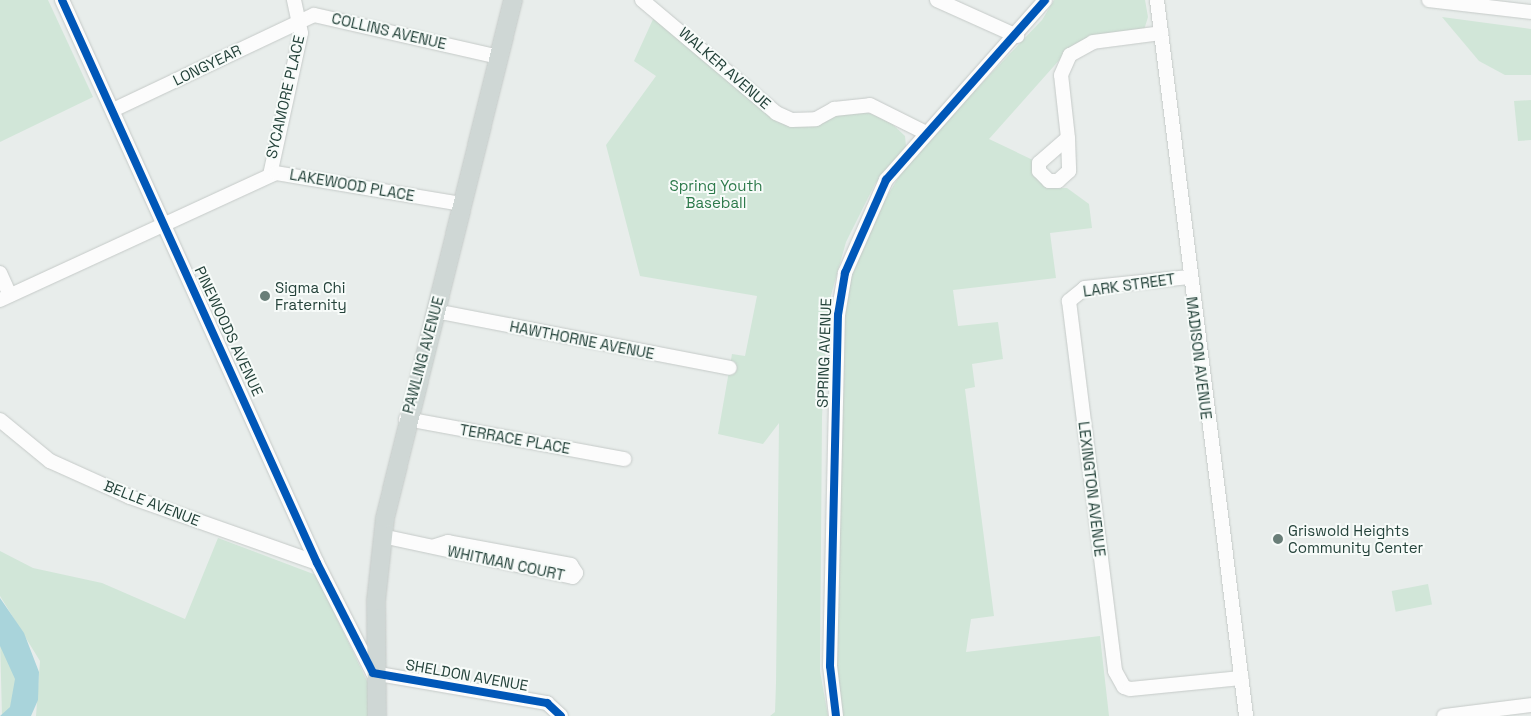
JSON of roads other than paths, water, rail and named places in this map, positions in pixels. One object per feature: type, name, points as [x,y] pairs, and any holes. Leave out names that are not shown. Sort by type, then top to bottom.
[{"type":"main road","name":"PAWLING AVENUE","points":[[376,716],[373,673],[382,536],[406,419],[514,0]]},
{"type":"street","name":"PINEWOODS AVENUE","points":[[62,0],[317,563],[373,673]]},
{"type":"street","points":[[294,0],[301,20]]},
{"type":"street","name":"WALKER AVENUE","points":[[642,0],[776,113],[792,120],[816,119],[834,109],[870,105],[924,132]]},
{"type":"street","points":[[937,0],[1017,36]]},
{"type":"street","name":"SPRING AVENUE","points":[[836,716],[830,666],[840,294],[870,211],[886,180],[924,132],[1017,36],[1045,0]]},
{"type":"street","name":"MADISON AVENUE","points":[[1157,0],[1189,277],[1246,716]]},
{"type":"street","points":[[1429,0],[1531,12]]},
{"type":"street","name":"COLLINS AVENUE","points":[[301,20],[332,16],[499,57]]},
{"type":"street","name":"LONGYEAR","points":[[113,110],[301,20]]},
{"type":"street","name":"SYCAMORE PLACE","points":[[270,175],[301,20]]},
{"type":"street","points":[[1068,138],[1061,75],[1070,55],[1093,42],[1161,33]]},
{"type":"street","name":"LAKEWOOD PLACE","points":[[5,298],[270,175],[291,172],[461,204]]},
{"type":"street","points":[[0,273],[5,298]]},
{"type":"street","name":"LARK STREET","points":[[1072,296],[1085,288],[1189,277]]},
{"type":"street","name":"LEXINGTON AVENUE","points":[[1072,296],[1069,309],[1120,682],[1140,690],[1241,678]]},
{"type":"street","name":"HAWTHORNE AVENUE","points":[[435,311],[730,368]]},
{"type":"street","name":"TERRACE PLACE","points":[[406,419],[624,459]]},
{"type":"street","name":"BELLE AVENUE","points":[[0,420],[50,461],[121,493],[317,563]]},
{"type":"street","name":"WHITMAN COURT","points":[[382,536],[435,546],[448,553],[573,578],[576,573],[562,563],[448,542],[435,546]]},
{"type":"street","name":"SHELDON AVENUE","points":[[373,673],[462,686],[558,712]]},
{"type":"street","points":[[1444,716],[1531,705]]},
{"type":"water","points":[[0,598],[24,633],[39,672],[38,700],[31,716],[0,716],[10,707],[15,679],[0,646]]},
{"type":"place","name":"Sigma Chi Fraternity","points":[[265,296]]},
{"type":"place","name":"Griswold Heights Community Center","points":[[1278,539]]},
{"type":"park label","name":"Spring Youth Baseball","points":[[716,194]]}]
